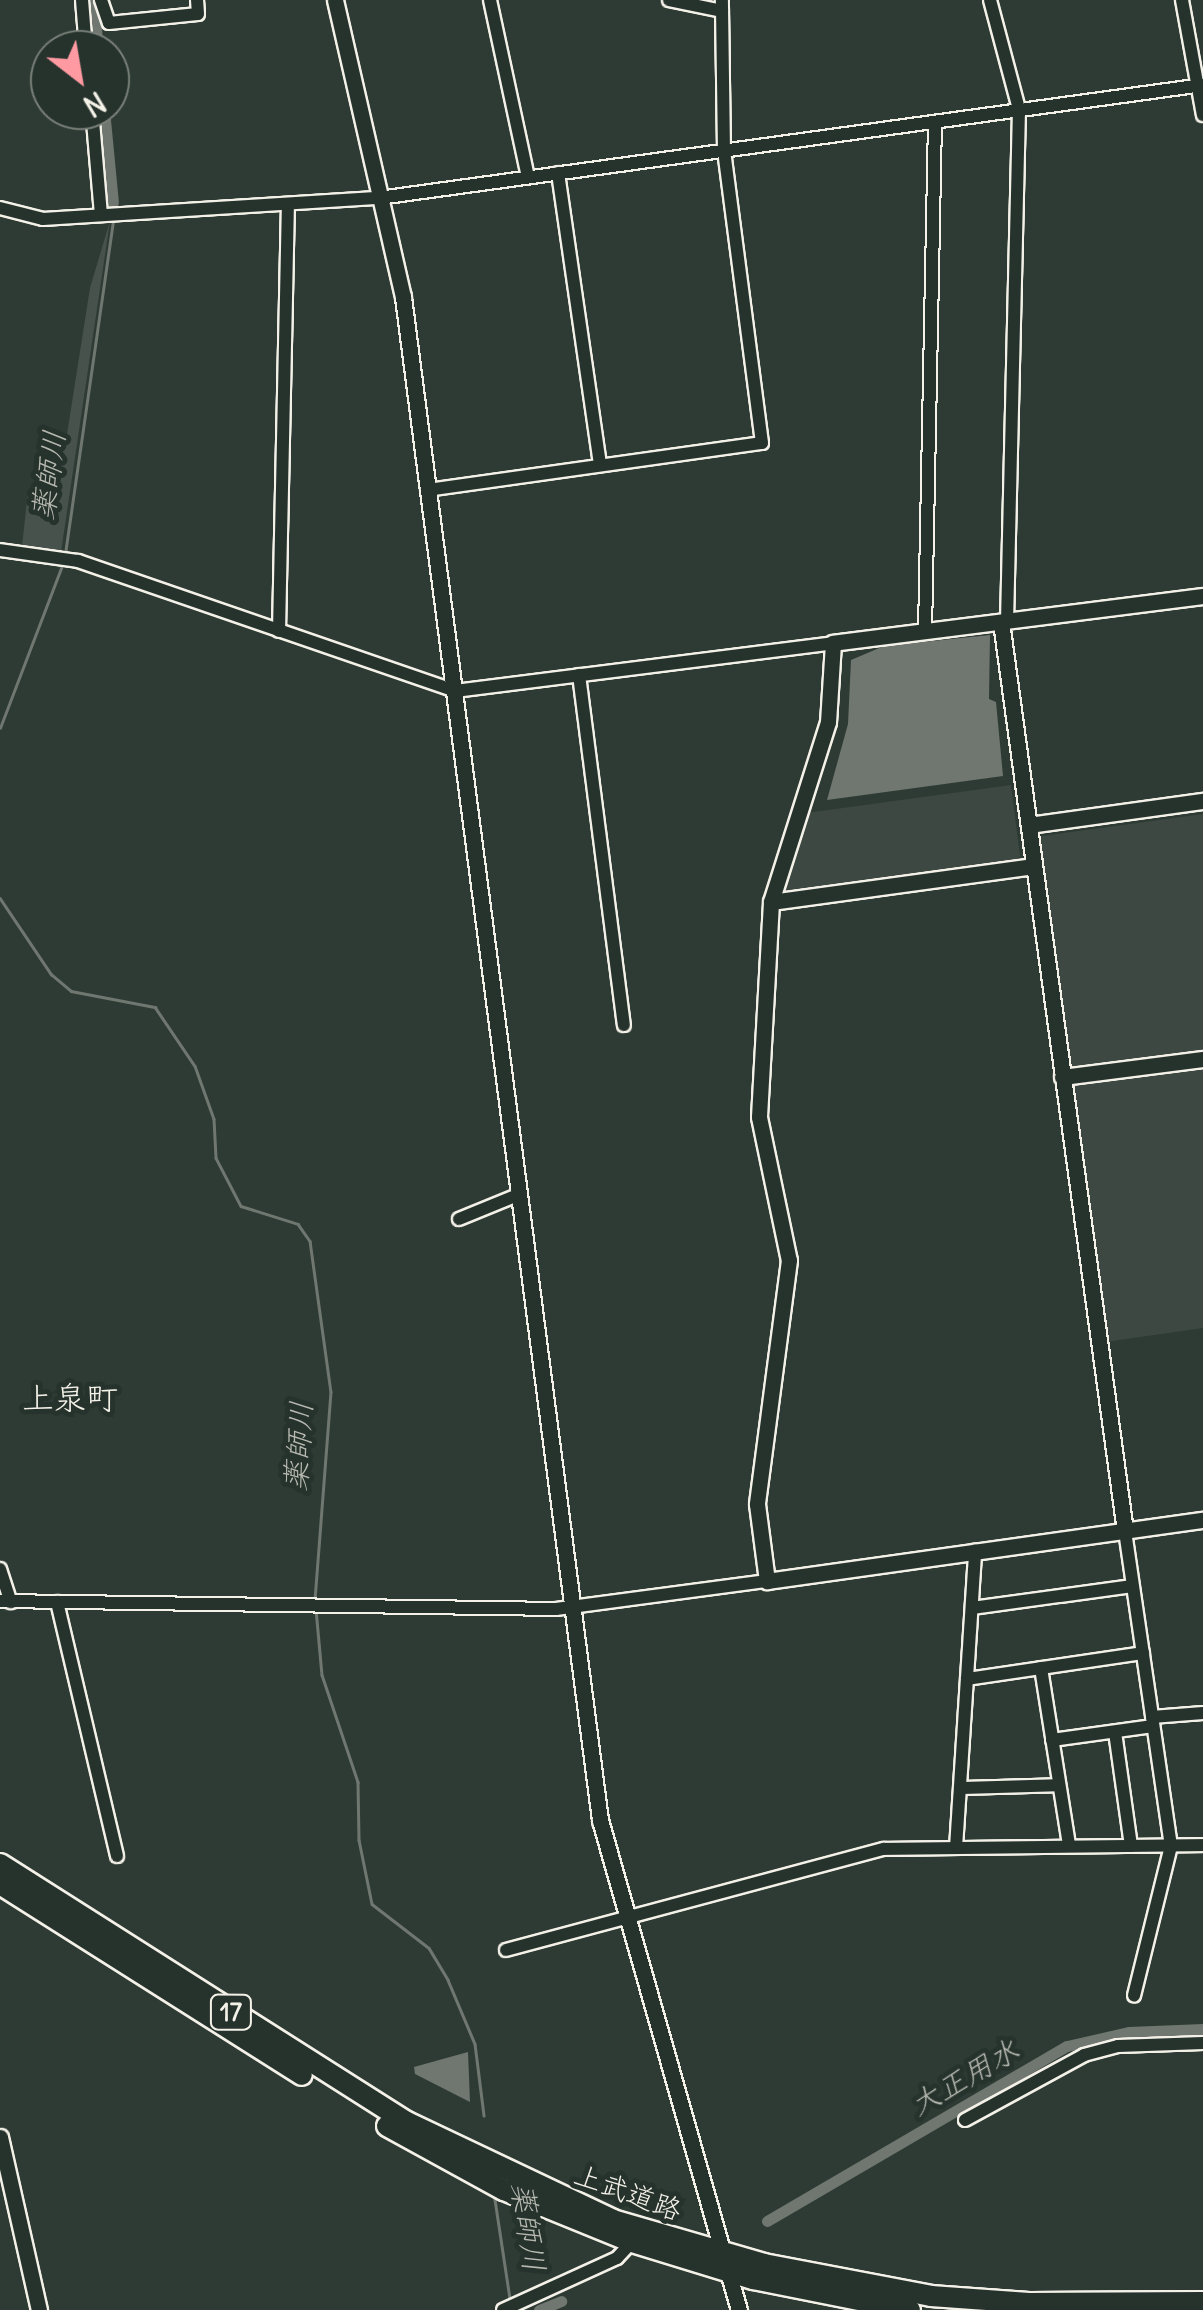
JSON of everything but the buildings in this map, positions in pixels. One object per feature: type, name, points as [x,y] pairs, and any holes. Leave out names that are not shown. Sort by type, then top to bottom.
[{"type":"highway","name":"上武道路","points":[[0,1864],[466,2162]]},
{"type":"highway","name":"上武道路","points":[[0,1884],[466,2162],[632,2242],[727,2272],[910,2310]]},
{"type":"highway","name":"上武道路","points":[[504,2181],[719,2252],[931,2296],[1029,2303],[1203,2302]]},
{"type":"street","points":[[82,0],[84,30]]},
{"type":"street","points":[[101,0],[109,24],[198,14],[197,0]]},
{"type":"street","points":[[335,0],[403,297],[576,1607],[600,1820],[719,2252],[739,2310]]},
{"type":"street","points":[[490,0],[528,177]]},
{"type":"street","points":[[427,490],[762,443],[724,151],[722,6],[669,0]]},
{"type":"street","points":[[990,0],[1018,109],[1004,622],[1062,1077],[1171,1846],[1134,1996]]},
{"type":"street","points":[[1182,0],[1201,85],[1203,115]]},
{"type":"street","points":[[0,208],[35,219],[380,198],[1201,85]]},
{"type":"street","points":[[925,632],[935,122]]},
{"type":"street","points":[[94,130],[101,214]]},
{"type":"street","points":[[558,173],[600,465]]},
{"type":"street","points":[[279,632],[288,205]]},
{"type":"street","points":[[0,550],[78,561],[455,690],[1203,596]]},
{"type":"street","points":[[766,1581],[758,1495],[789,1260],[759,1116],[771,902],[828,722],[833,643]]},
{"type":"street","points":[[579,675],[624,1025]]},
{"type":"street","points":[[1028,825],[1203,801]]},
{"type":"street","points":[[771,902],[1034,866]]},
{"type":"street","points":[[1062,1077],[1203,1059]]},
{"type":"street","points":[[459,1219],[520,1194]]},
{"type":"street","points":[[0,1569],[5,1602],[576,1607],[1203,1520]]},
{"type":"street","points":[[956,1848],[976,1551]]},
{"type":"street","points":[[972,1608],[1133,1586]]},
{"type":"street","points":[[58,1602],[118,1856]]},
{"type":"street","points":[[967,1679],[1143,1653]]},
{"type":"street","points":[[1040,1668],[1069,1846]]},
{"type":"street","points":[[1052,1740],[1115,1732],[1203,1713]]},
{"type":"street","points":[[1115,1732],[1131,1846]]},
{"type":"street","points":[[960,1788],[1059,1785]]},
{"type":"street","points":[[506,1950],[884,1849],[1203,1845]]},
{"type":"street","points":[[965,2120],[1084,2055],[1118,2046],[1203,2043]]},
{"type":"street","points":[[0,2137],[39,2310]]},
{"type":"street","points":[[508,2308],[609,2262],[632,2242]]},
{"type":"shaded area","points":[[110,221],[61,552],[22,546],[28,492],[65,447],[90,288]]},
{"type":"shaded area","points":[[990,635],[989,699],[996,702],[1003,776],[827,800],[848,724],[851,660],[884,646]]},
{"type":"shaded area","points":[[1011,785],[1020,856],[1015,862],[784,895],[779,890],[806,813]]},
{"type":"shaded area","points":[[1203,814],[1203,1053],[1074,1069],[1067,1064],[1037,842],[1042,836]]},
{"type":"shaded area","points":[[1203,1065],[1203,1328],[1105,1342],[1070,1090],[1075,1082]]},
{"type":"shaded area","points":[[468,2052],[470,2102],[415,2074],[414,2067]]},
{"type":"waterway","name":"薬師川","points":[[90,0],[93,30]]},
{"type":"waterway","name":"薬師川","points":[[103,130],[110,203]]},
{"type":"waterway","name":"薬師川","points":[[65,554],[113,221]]},
{"type":"waterway","points":[[0,728],[62,566]]},
{"type":"waterway","name":"薬師川","points":[[0,898],[51,974],[71,991],[155,1007],[195,1066],[214,1119],[216,1158],[241,1206],[298,1224],[310,1241],[331,1392],[315,1601]]},
{"type":"waterway","name":"薬師川","points":[[316,1609],[322,1675],[358,1782],[359,1840],[372,1904],[429,1948],[448,1980],[475,2044],[484,2115]]},
{"type":"waterway","name":"大正用水","points":[[767,2221],[1067,2046],[1129,2032],[1203,2029]]},
{"type":"waterway","name":"薬師川","points":[[494,2193],[510,2299]]},
{"type":"waterway","name":"大正用水","points":[[539,2310],[561,2301]]},
{"type":"district","name":"上泉町","points":[[70,1398]]}]
